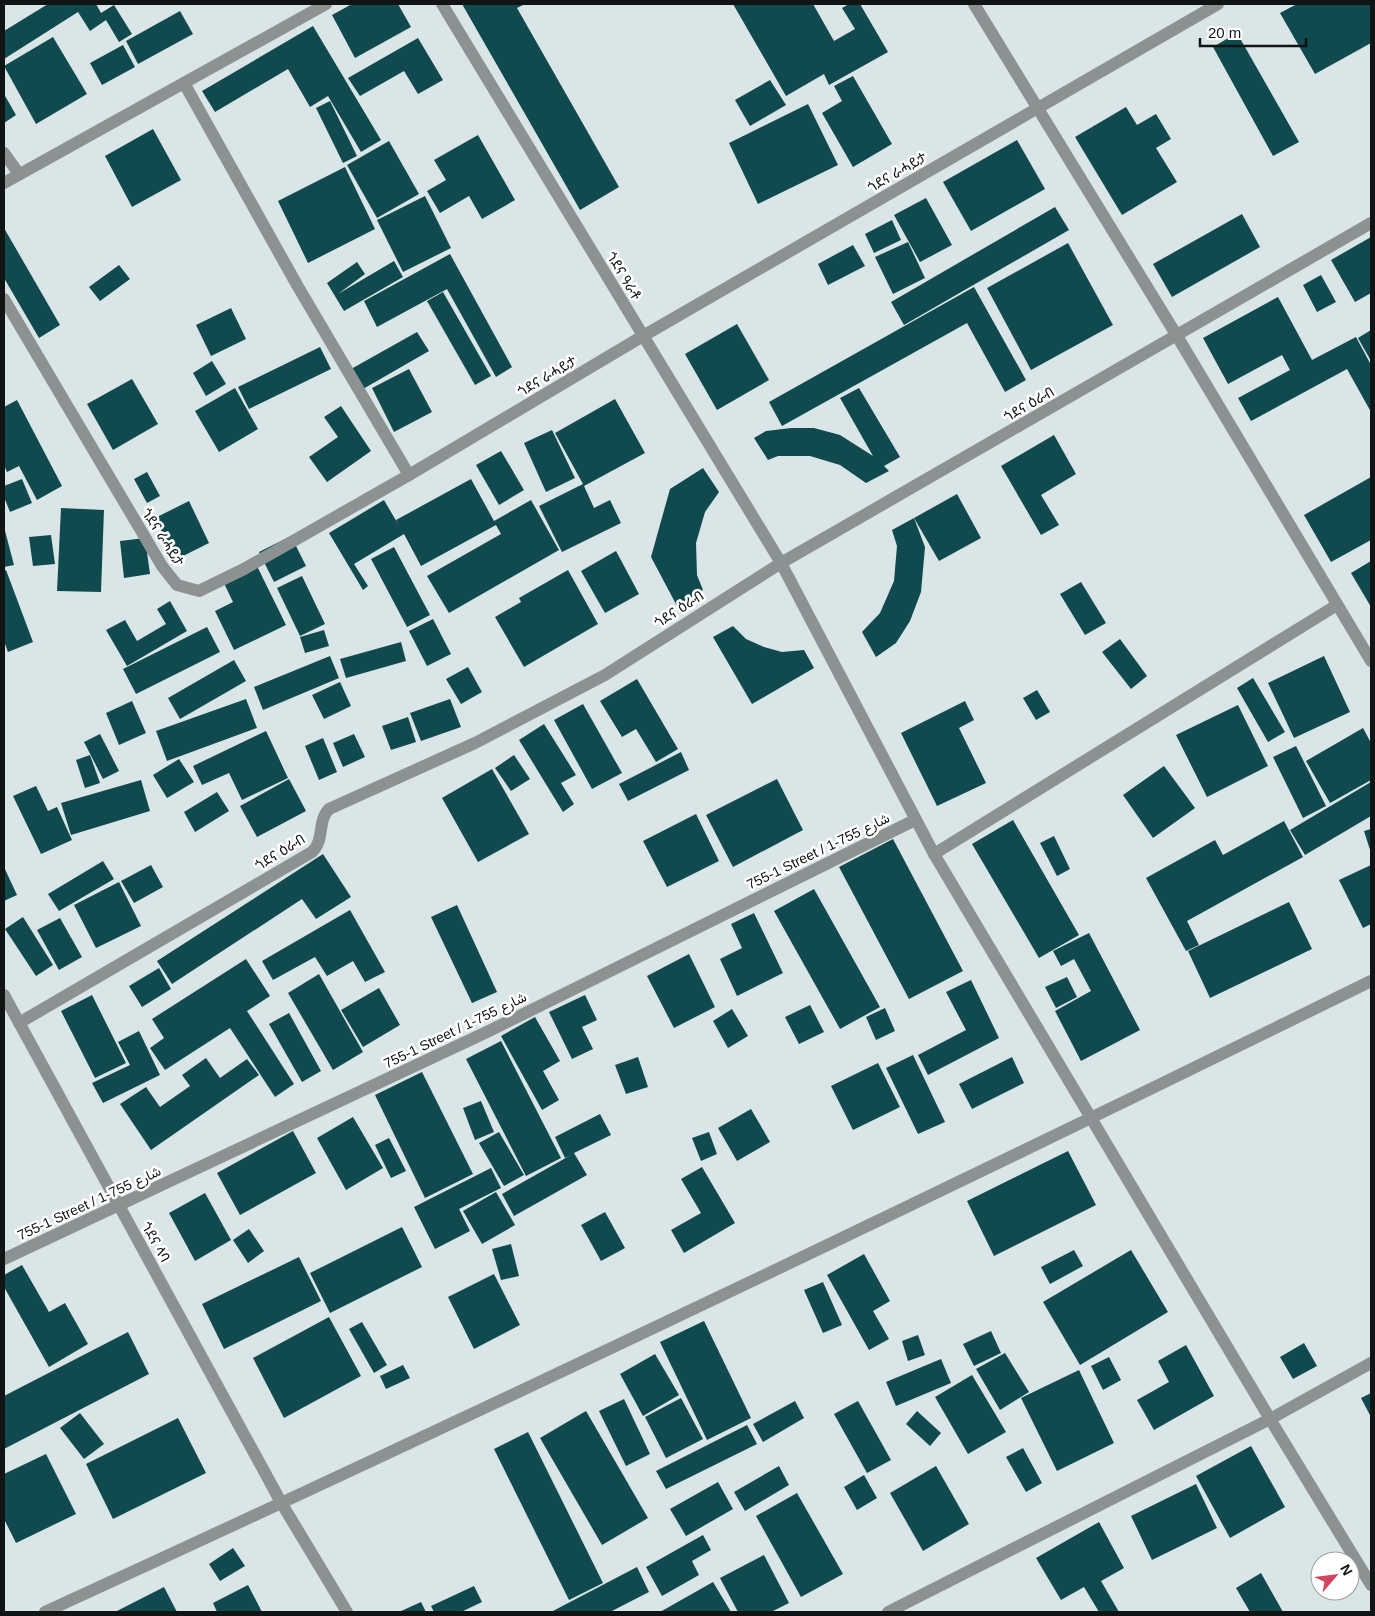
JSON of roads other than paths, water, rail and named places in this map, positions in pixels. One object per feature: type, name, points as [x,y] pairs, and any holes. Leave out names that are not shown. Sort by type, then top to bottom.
[{"type":"street","points":[[4,183],[326,4]]},
{"type":"street","name":"ጎደና ዓራቶ","points":[[442,4],[781,563],[934,854],[1270,1419],[1371,1585]]},
{"type":"street","points":[[974,4],[1178,336],[1371,661]]},
{"type":"street","name":"ጎደና ራሓይታ","points":[[4,299],[130,515],[162,566],[177,585],[199,591],[244,569],[409,475],[643,336],[1218,4]]},
{"type":"street","points":[[184,83],[297,285],[409,475]]},
{"type":"street","points":[[4,153],[19,174]]},
{"type":"street","name":"ጎደና ዕራብ","points":[[19,1023],[312,852],[320,842],[322,818],[330,809],[475,743],[605,675],[781,563],[1178,336],[1371,223]]},
{"type":"street","points":[[934,854],[1337,605]]},
{"type":"street","name":"755-1 Street / شارع 755-1","points":[[4,1259],[489,1031],[915,820]]},
{"type":"street","points":[[45,1612],[282,1504],[1092,1118],[1371,981]]},
{"type":"street","name":"ጎደና ላባ","points":[[4,995],[282,1504],[347,1612]]},
{"type":"street","points":[[888,1612],[1270,1419],[1371,1363]]}]
